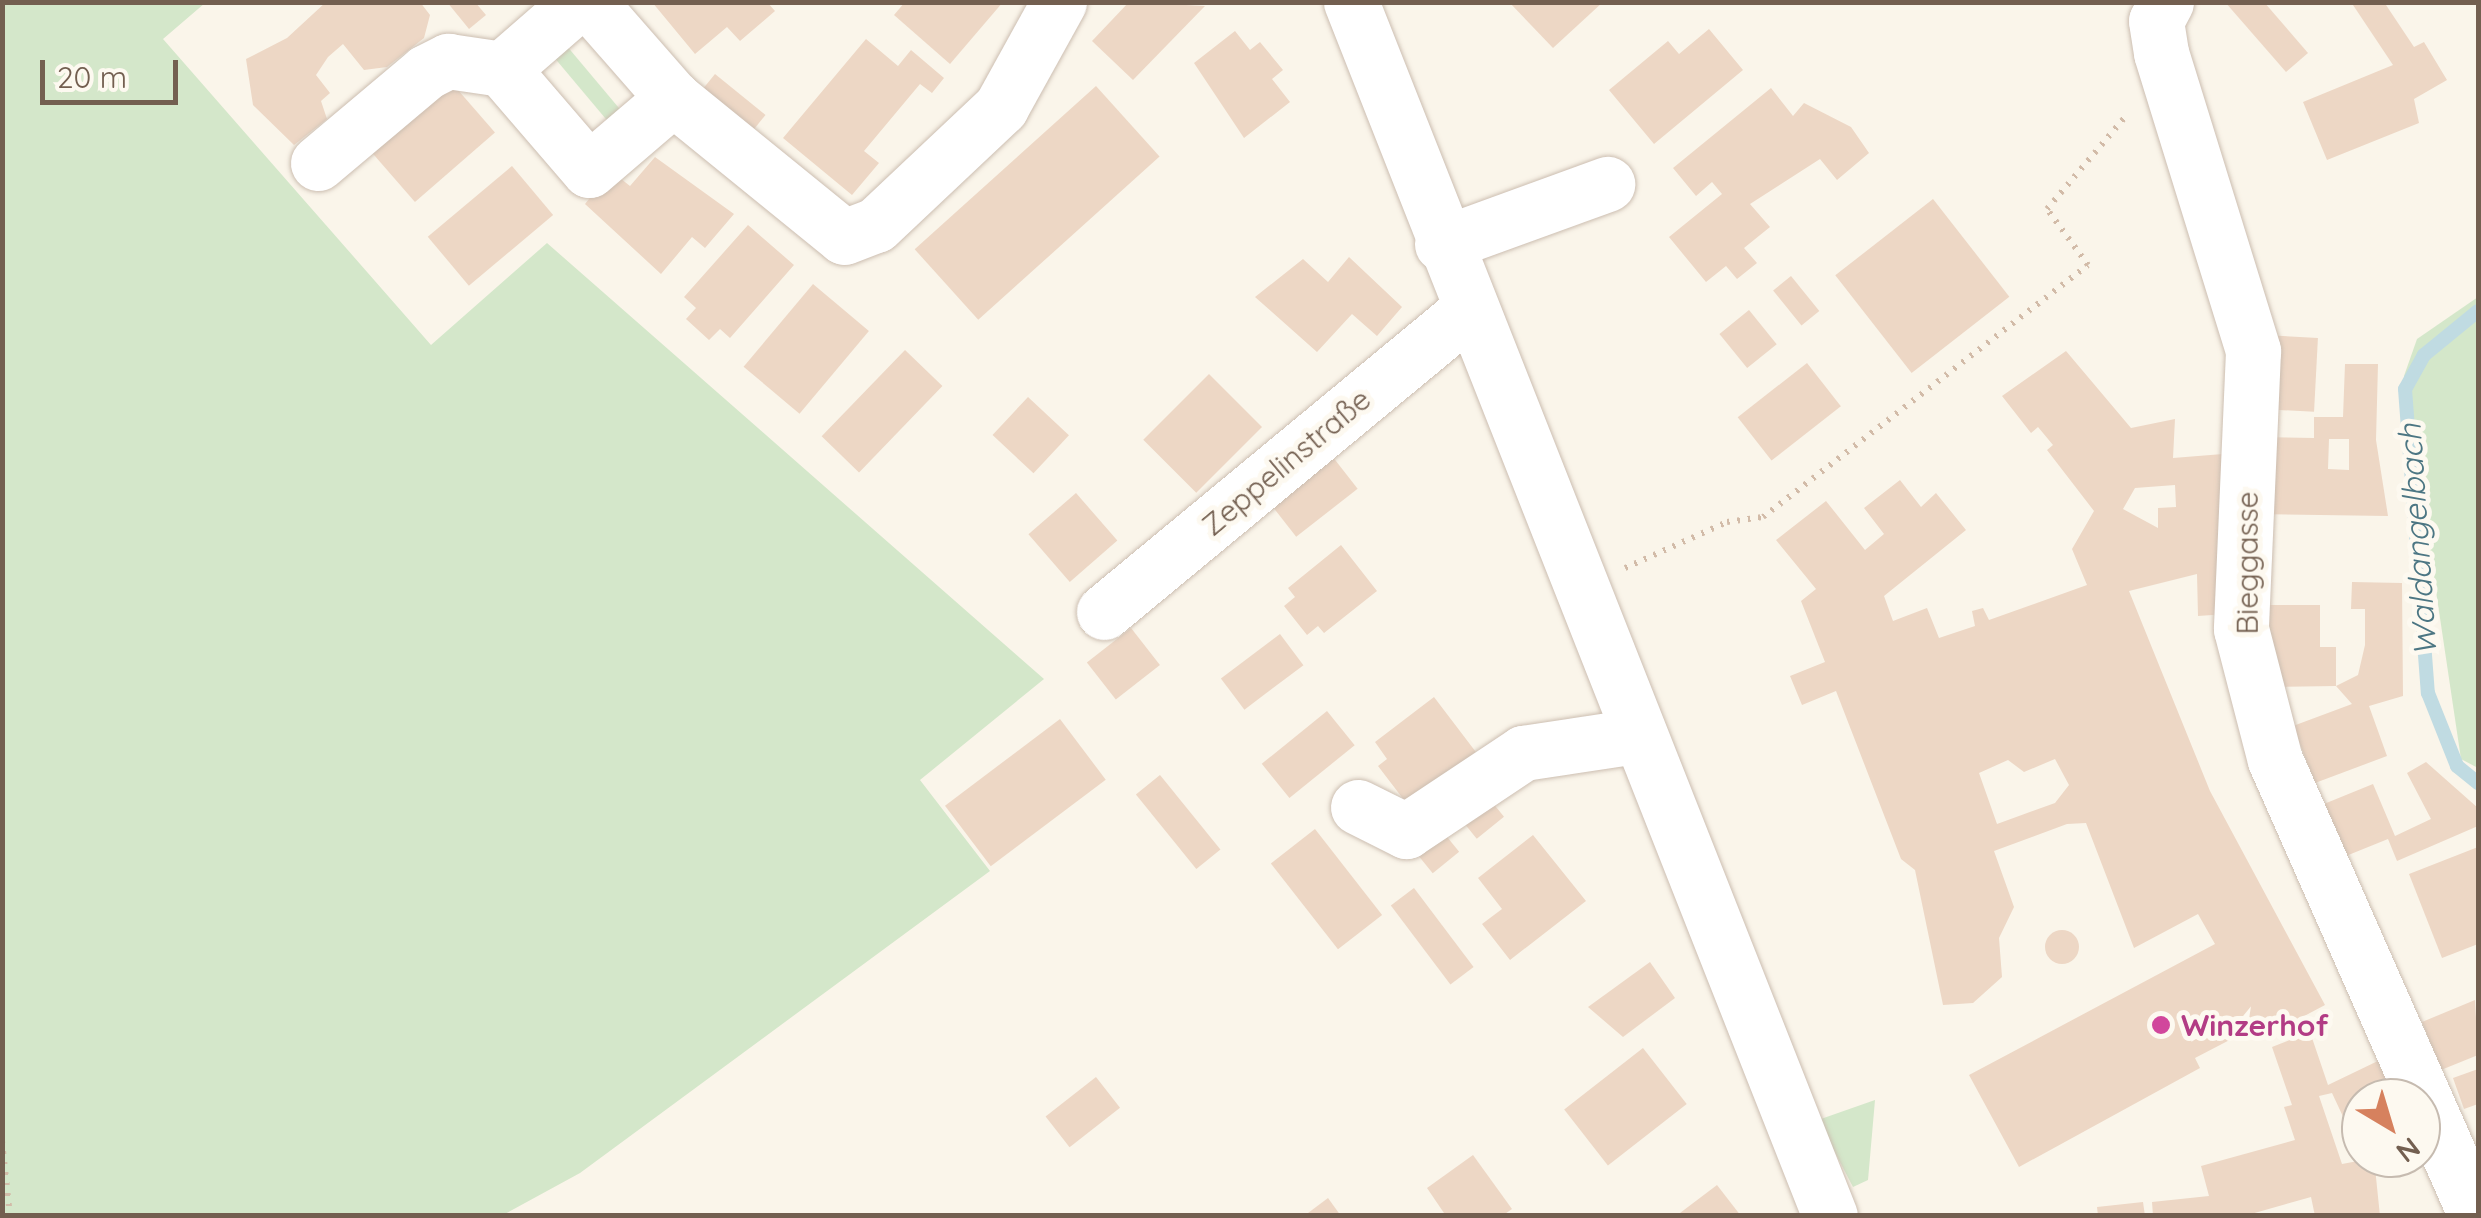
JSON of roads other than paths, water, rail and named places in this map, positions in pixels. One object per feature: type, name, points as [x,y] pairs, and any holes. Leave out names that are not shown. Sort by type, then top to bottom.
[{"type":"street","points":[[502,69],[578,2]]},
{"type":"street","points":[[589,2],[673,98],[828,230],[859,236],[1001,108],[1058,2]]},
{"type":"street","points":[[1351,2],[1467,312],[1830,1216]]},
{"type":"street","name":"Bieggasse","points":[[2161,12],[2254,351],[2242,629],[2275,760],[2476,1216]]},
{"type":"street","points":[[318,163],[426,72],[448,61],[502,69],[589,170],[673,98]]},
{"type":"street","points":[[1442,244],[1607,184]]},
{"type":"street","name":"Zeppelinstraße","points":[[1104,612],[1467,312]]},
{"type":"street","points":[[1358,808],[1406,832],[1522,753],[1636,736]]},
{"type":"waterway","name":"Waldangelbach","points":[[2478,311],[2424,355],[2405,389],[2428,693],[2457,766],[2478,783]]},
{"type":"place","name":"Winzerhof","points":[[2161,1025]]}]
